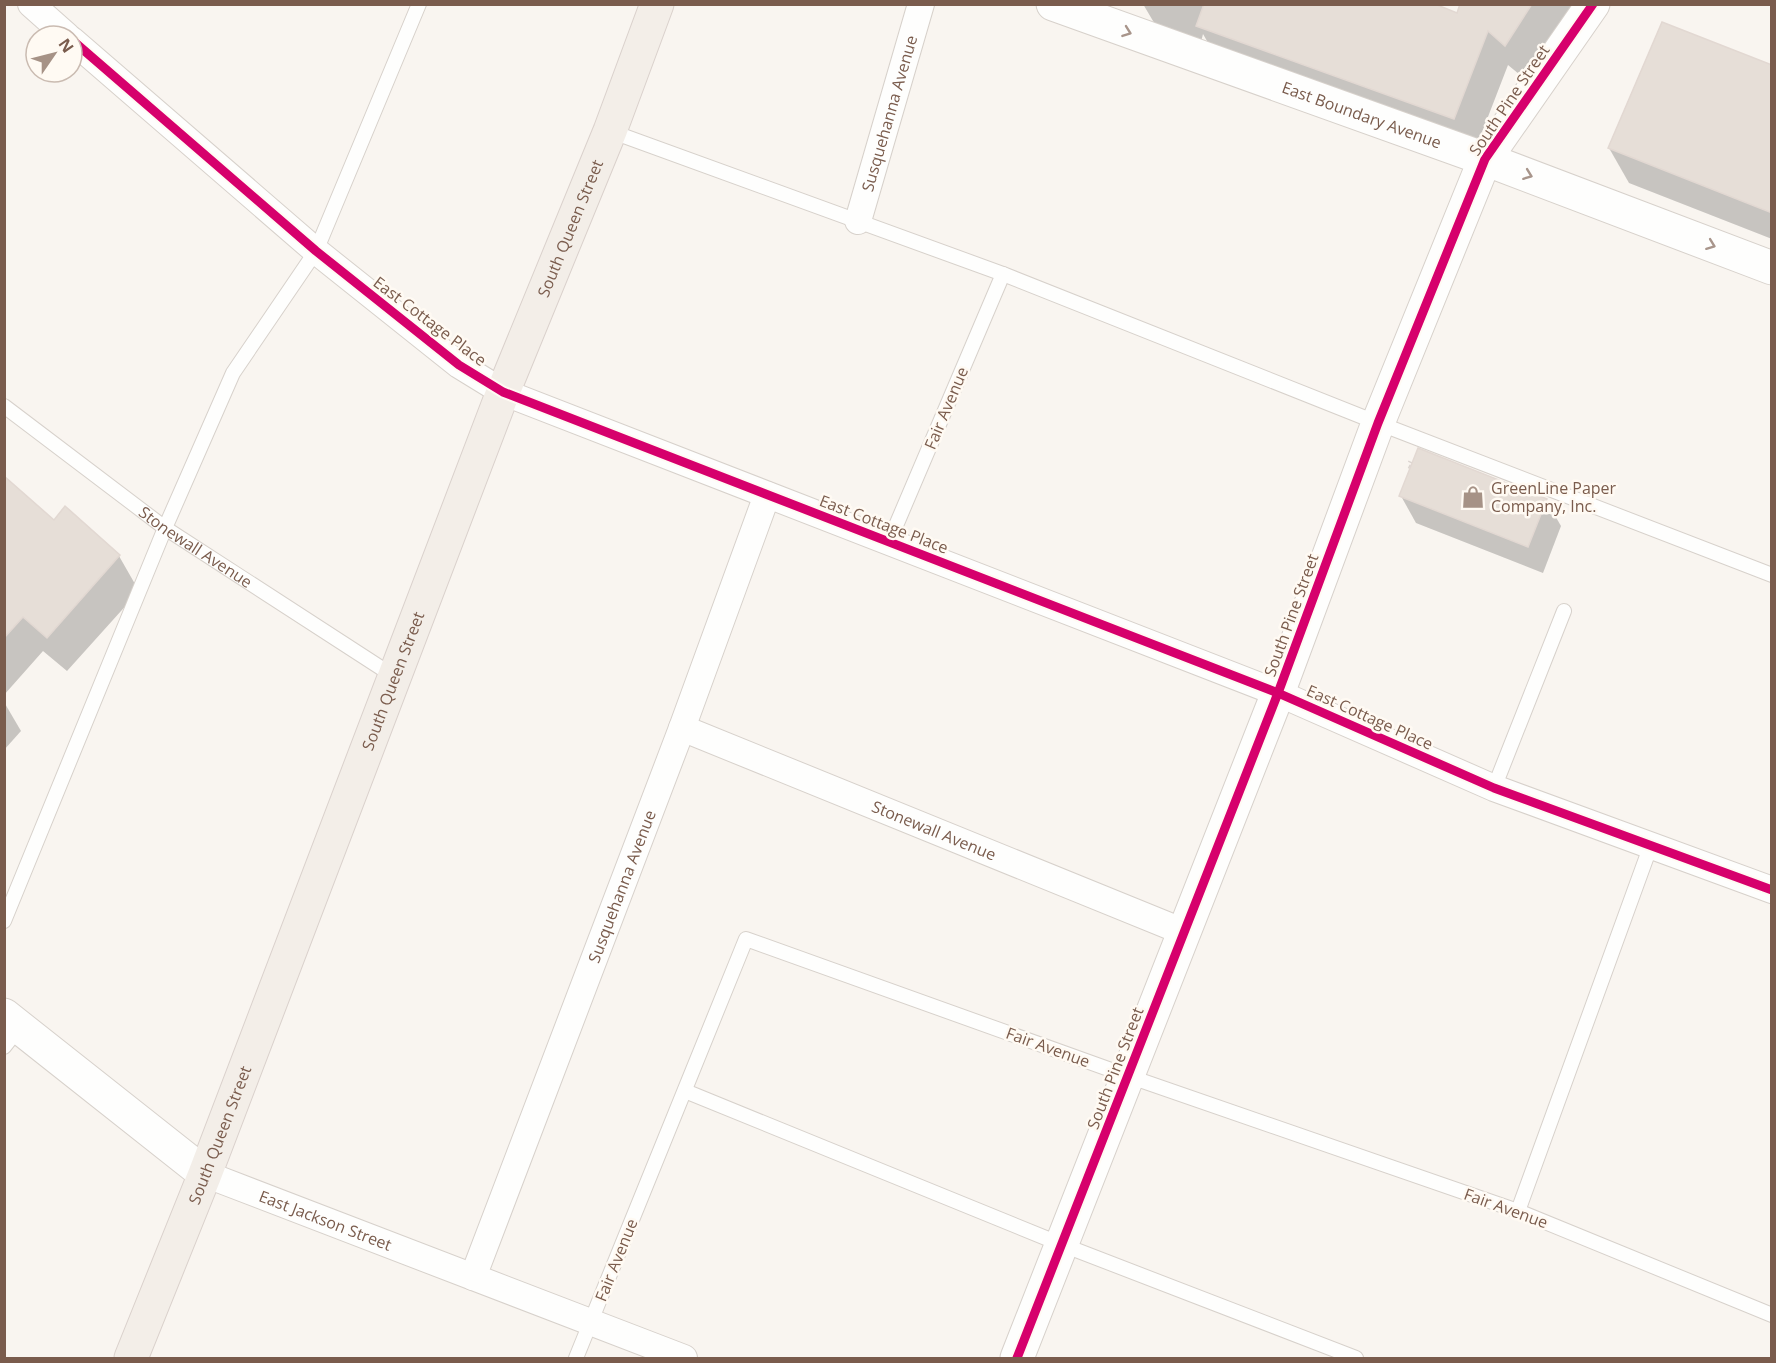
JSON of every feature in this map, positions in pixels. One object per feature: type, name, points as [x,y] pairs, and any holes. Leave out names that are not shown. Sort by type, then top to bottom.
[{"type":"main road","name":"South Queen Street","points":[[131,1359],[205,1174],[503,392],[610,131],[657,4]]},
{"type":"street","points":[[31,4],[54,24]]},
{"type":"street","name":"Susquehanna Avenue","points":[[858,221],[921,4]]},
{"type":"street","name":"East Boundary Avenue","points":[[1053,4],[1091,11],[1772,268]]},
{"type":"street","name":"South Pine Street","points":[[1017,1359],[1278,693],[1378,423],[1485,159],[1593,4]]},
{"type":"street","name":"East Cottage Place","points":[[84,50],[316,251],[459,365],[503,392],[1278,693],[1494,788],[1772,890]]},
{"type":"street","name":"Susquehanna Avenue","points":[[472,1277],[682,728],[767,495]]},
{"type":"street","name":"Stonewall Avenue","points":[[682,728],[1184,933]]},
{"type":"street","name":"East Jackson Street","points":[[9,1030],[205,1174],[684,1359]]},
{"type":"lane","points":[[4,921],[165,528],[233,373],[316,251],[419,4]]},
{"type":"lane","points":[[610,131],[1003,274],[1378,423],[1772,575]]},
{"type":"lane","name":"Fair Avenue","points":[[889,542],[1003,274]]},
{"type":"lane","name":"Stonewall Avenue","points":[[4,406],[165,528],[395,677]]},
{"type":"lane","points":[[1494,788],[1564,611]]},
{"type":"lane","points":[[1518,1211],[1651,845]]},
{"type":"lane","name":"Fair Avenue","points":[[576,1359],[746,939],[1128,1076],[1518,1211],[1772,1315]]},
{"type":"lane","points":[[685,1091],[1063,1245],[1356,1359]]},
{"type":"building","points":[[1204,4],[1435,4],[1457,13],[1460,4],[1532,4],[1505,46],[1488,31],[1454,119],[1196,26]]},
{"type":"building","points":[[1662,22],[1772,65],[1772,213],[1608,148]]},
{"type":"building","name":"GreenLine Paper Company, Inc.","points":[[1418,448],[1547,499],[1528,547],[1399,496]]},
{"type":"building","points":[[4,476],[54,520],[65,506],[120,555],[47,638],[23,617],[4,638]]},
{"type":"cycle path","points":[[1017,1358],[1278,693],[1378,423],[1485,159],[1593,4]]},
{"type":"cycle path","points":[[84,50],[316,251],[459,365],[503,392],[1278,693],[1494,788],[1772,890]]},
{"type":"place","name":"GreenLine Paper Company, Inc.","points":[[1473,497]]}]
